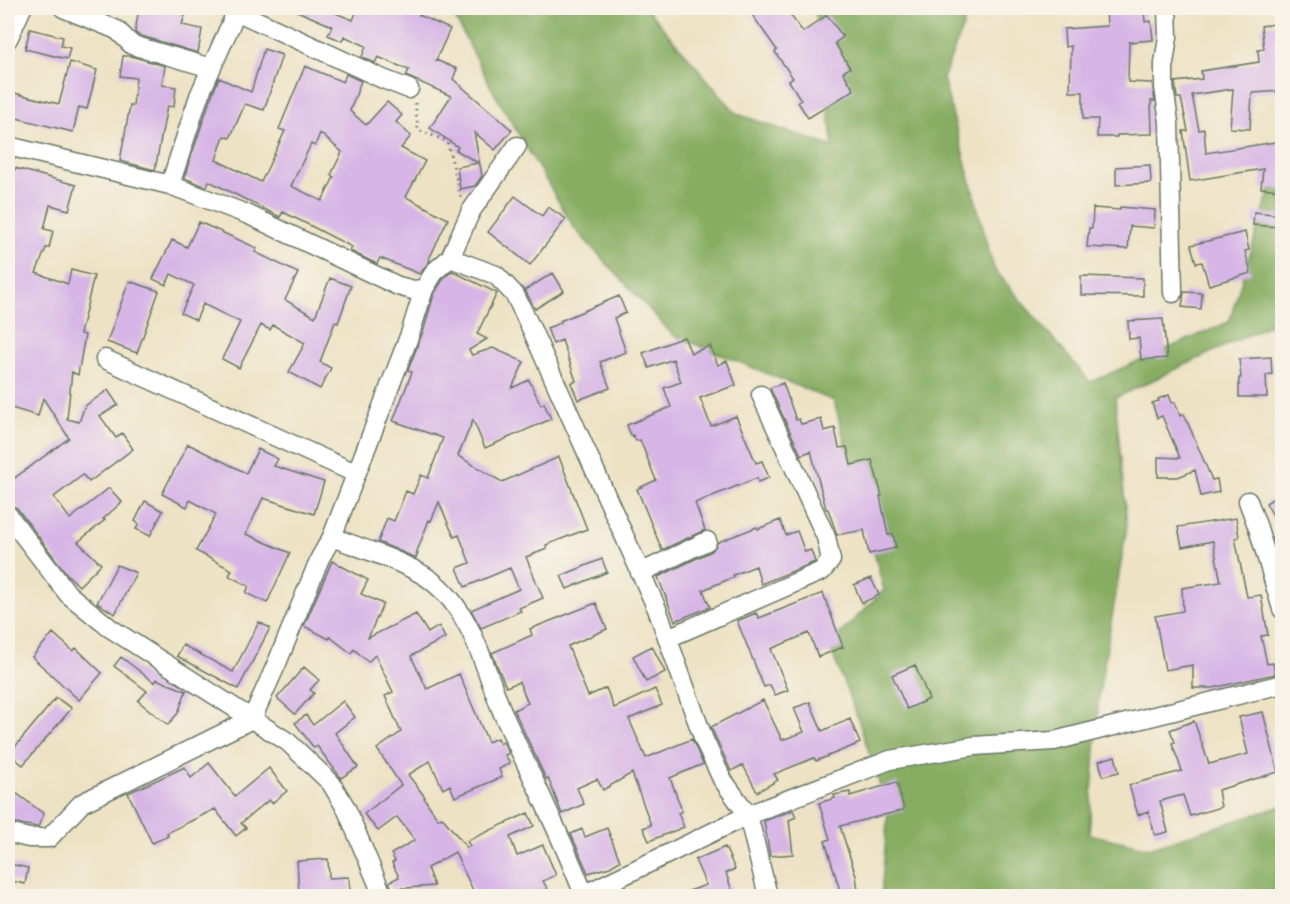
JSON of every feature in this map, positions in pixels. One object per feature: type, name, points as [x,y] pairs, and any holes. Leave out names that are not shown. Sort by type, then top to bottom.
[{"type":"street","points":[[8,39],[21,8]]},
{"type":"street","points":[[63,8],[117,30],[132,45],[211,68]]},
{"type":"street","points":[[1167,8],[1168,37],[1164,63],[1164,87],[1169,122],[1173,292]]},
{"type":"street","points":[[170,185],[199,96],[237,9],[383,80],[409,89]]},
{"type":"street","points":[[8,146],[170,185],[249,215],[398,286],[413,290],[424,289]]},
{"type":"street","points":[[8,833],[29,838],[49,838],[82,803],[252,719],[320,558],[332,537],[410,334],[424,289],[435,271],[450,258],[471,211],[517,146]]},
{"type":"street","points":[[450,258],[496,275],[514,295],[531,328],[668,638],[704,740],[722,778],[748,815],[768,897]]},
{"type":"street","points":[[105,359],[355,473]]},
{"type":"street","points":[[668,638],[822,571],[831,560],[826,537],[761,395]]},
{"type":"street","points":[[1248,501],[1282,609]]},
{"type":"street","points":[[8,515],[68,594],[110,628],[288,742],[331,783],[346,808],[383,897]]},
{"type":"street","points":[[332,537],[384,557],[432,580],[455,605],[475,638],[503,713],[572,863],[592,894],[748,815],[890,760],[974,746],[1054,741],[1282,684]]},
{"type":"street","points":[[640,573],[708,542]]},
{"type":"path","points":[[409,89],[415,102],[418,130],[447,141],[462,202],[465,209],[471,211]]},
{"type":"green space","points":[[450,8],[646,8],[737,114],[833,147],[815,8],[970,8],[943,79],[994,269],[1090,382],[1229,322],[1270,189],[1282,189],[1282,319],[1115,398],[1127,526],[1099,695],[1089,834],[1149,848],[1282,806],[1282,888],[1264,896],[881,896],[888,810],[858,719],[829,645],[884,590],[834,401],[673,335],[575,229],[494,93]]},
{"type":"building","points":[[139,8],[187,8],[182,25],[202,29],[198,53],[138,35],[135,32]]},
{"type":"building","points":[[290,8],[332,8],[330,11],[353,20],[358,8],[422,8],[419,15],[450,29],[436,60],[457,69],[453,79],[512,130],[495,150],[474,132],[482,176],[475,186],[460,189],[457,167],[478,163],[456,150],[458,147],[430,128],[451,96],[406,76],[409,70],[378,57],[375,63],[362,57],[366,46],[344,36],[342,41],[328,35],[332,26]]},
{"type":"building","points":[[765,8],[785,8],[803,32],[827,15],[843,37],[835,43],[850,68],[843,72],[854,90],[808,118],[798,102],[801,100],[789,81],[793,78],[753,16]]},
{"type":"building","points":[[1106,8],[1144,9],[1145,22],[1151,21],[1153,40],[1129,42],[1128,82],[1152,83],[1155,101],[1151,101],[1152,134],[1097,137],[1098,119],[1083,119],[1083,92],[1070,92],[1071,46],[1065,47],[1064,29],[1107,26]]},
{"type":"building","points":[[1282,23],[1282,41],[1276,42],[1281,91],[1252,93],[1250,129],[1230,128],[1233,89],[1192,95],[1199,130],[1204,129],[1206,153],[1282,141],[1282,190],[1261,188],[1263,169],[1190,181],[1183,131],[1188,131],[1181,98],[1177,98],[1175,82],[1202,79],[1201,71],[1259,62],[1258,50],[1264,49],[1261,26]]},
{"type":"building","points":[[30,29],[63,37],[61,46],[70,48],[67,59],[25,49]]},
{"type":"building","points":[[264,49],[282,55],[264,110],[245,104],[230,138],[224,136],[216,160],[261,182],[285,131],[279,129],[305,66],[343,82],[346,74],[361,81],[350,111],[366,125],[387,102],[402,115],[396,122],[411,136],[401,148],[425,161],[406,197],[448,219],[430,260],[420,274],[380,258],[377,264],[350,251],[352,247],[283,212],[280,217],[209,181],[207,187],[184,178],[219,78],[251,92]],"holes":[[[320,133],[342,152],[331,175],[334,177],[322,201],[291,186],[311,144],[315,146]]]},
{"type":"building","points":[[123,56],[131,56],[165,66],[162,85],[176,87],[174,107],[167,106],[155,170],[120,161],[130,105],[133,106],[136,78],[120,76]]},
{"type":"building","points":[[70,62],[97,70],[87,109],[79,107],[73,132],[8,116],[14,93],[59,104]]},
{"type":"building","points":[[1150,165],[1151,183],[1116,185],[1116,167]]},
{"type":"building","points":[[15,168],[76,185],[69,210],[50,205],[44,229],[53,231],[49,248],[46,248],[36,273],[68,284],[71,270],[94,276],[80,334],[85,335],[78,375],[72,372],[67,419],[79,422],[85,406],[108,390],[118,405],[100,416],[116,438],[122,433],[133,449],[89,482],[83,475],[54,497],[70,519],[109,488],[122,502],[103,519],[105,520],[78,542],[101,564],[79,586],[66,573],[17,508],[8,504],[8,483],[69,438],[43,398],[38,416],[8,407],[8,193]]},
{"type":"building","points":[[515,196],[542,216],[548,207],[566,219],[530,265],[488,232]]},
{"type":"building","points":[[1120,207],[1155,210],[1154,228],[1130,226],[1128,249],[1087,247],[1089,228],[1092,228],[1093,208],[1120,210]]},
{"type":"building","points":[[1254,212],[1281,215],[1279,227],[1253,225]]},
{"type":"building","points":[[199,222],[257,248],[255,252],[298,273],[285,300],[315,317],[330,278],[351,286],[338,323],[335,322],[320,362],[331,368],[320,389],[289,372],[305,343],[273,325],[270,330],[261,325],[239,368],[222,359],[240,322],[203,304],[196,320],[181,313],[194,285],[171,274],[166,285],[153,279],[172,240],[187,247]]},
{"type":"building","points":[[1245,232],[1249,250],[1245,251],[1251,273],[1209,285],[1202,262],[1196,263],[1191,245]]},
{"type":"building","points":[[452,271],[497,293],[477,334],[487,339],[469,350],[472,355],[493,348],[524,362],[512,388],[529,380],[541,405],[544,403],[551,419],[485,448],[473,420],[458,456],[502,482],[559,457],[587,529],[546,545],[547,549],[526,557],[543,598],[519,608],[521,611],[481,628],[471,610],[519,589],[510,568],[465,587],[457,568],[470,563],[459,535],[454,537],[439,502],[431,521],[429,520],[416,558],[378,542],[387,518],[394,521],[406,491],[413,494],[421,475],[428,478],[443,438],[393,421],[412,372],[408,370],[424,329],[434,294],[444,278]]},
{"type":"building","points":[[553,273],[564,291],[535,309],[525,290]]},
{"type":"building","points":[[1081,276],[1143,278],[1143,296],[1081,295]]},
{"type":"building","points":[[129,281],[159,291],[137,353],[107,342]]},
{"type":"building","points":[[1184,292],[1202,293],[1201,309],[1182,307]]},
{"type":"building","points":[[619,296],[626,313],[614,318],[626,352],[600,362],[610,388],[578,400],[571,383],[576,381],[562,340],[553,344],[547,328]]},
{"type":"building","points":[[1163,319],[1167,358],[1141,360],[1139,338],[1129,339],[1128,321]]},
{"type":"building","points":[[684,337],[691,353],[710,346],[718,365],[727,361],[736,385],[700,398],[711,426],[736,416],[756,463],[762,461],[769,478],[758,482],[757,478],[695,503],[705,530],[662,550],[637,489],[656,480],[640,440],[636,441],[633,435],[631,436],[627,425],[671,407],[664,388],[681,382],[673,359],[649,368],[643,353]]},
{"type":"building","points":[[1271,357],[1272,374],[1266,375],[1267,397],[1239,397],[1239,378],[1241,378],[1239,359]]},
{"type":"building","points":[[783,383],[796,420],[799,419],[801,424],[821,419],[824,431],[835,428],[839,448],[847,447],[851,465],[872,460],[882,496],[880,496],[888,535],[893,534],[896,548],[869,554],[864,530],[837,535],[828,509],[826,509],[811,451],[801,455],[770,388]]},
{"type":"building","points":[[1169,395],[1172,403],[1175,402],[1180,416],[1184,414],[1212,480],[1217,479],[1219,492],[1201,496],[1195,470],[1178,477],[1158,477],[1158,457],[1180,458],[1162,416],[1157,418],[1152,403]]},
{"type":"building","points":[[188,444],[246,473],[258,449],[278,459],[274,466],[324,482],[314,514],[263,498],[246,534],[290,553],[267,603],[246,593],[249,586],[229,576],[232,570],[196,551],[216,514],[190,500],[187,507],[162,494]]},
{"type":"building","points":[[1282,493],[1282,532],[1266,503]]},
{"type":"building","points":[[145,501],[163,511],[150,536],[136,529],[139,524],[135,521]]},
{"type":"building","points":[[1236,518],[1239,537],[1235,538],[1247,597],[1261,595],[1268,635],[1261,636],[1267,664],[1273,663],[1275,674],[1213,688],[1193,688],[1193,665],[1165,670],[1155,616],[1183,611],[1182,588],[1221,582],[1213,541],[1182,547],[1178,527]]},
{"type":"building","points":[[780,520],[786,535],[797,531],[805,552],[811,550],[815,562],[761,584],[756,566],[733,575],[734,577],[703,590],[710,607],[675,621],[658,577],[712,551],[718,542]]},
{"type":"building","points":[[602,559],[607,572],[567,589],[561,576]]},
{"type":"building","points":[[332,561],[368,580],[361,594],[383,604],[368,638],[416,614],[428,633],[439,626],[445,638],[411,656],[427,689],[459,674],[488,742],[497,738],[500,744],[503,742],[509,753],[505,755],[510,763],[499,769],[502,777],[455,797],[450,785],[443,789],[430,761],[408,775],[438,819],[442,817],[467,848],[470,846],[467,841],[528,813],[534,826],[510,837],[517,856],[543,845],[556,875],[543,881],[548,890],[533,897],[476,897],[455,852],[427,868],[434,886],[392,889],[389,882],[399,877],[392,863],[395,861],[391,854],[415,840],[397,817],[378,831],[364,814],[401,785],[377,749],[401,732],[385,696],[393,692],[375,655],[368,662],[354,649],[351,653],[330,637],[329,639],[304,626]]},
{"type":"building","points":[[117,565],[136,573],[115,614],[97,603]]},
{"type":"building","points":[[871,578],[879,595],[862,603],[854,585]]},
{"type":"building","points":[[823,593],[843,647],[818,657],[809,633],[771,649],[788,690],[775,695],[770,685],[764,687],[737,621],[756,613],[759,618]]},
{"type":"building","points":[[596,603],[607,629],[568,646],[588,696],[606,688],[614,708],[655,689],[662,705],[629,719],[646,758],[692,739],[703,764],[670,778],[682,811],[678,813],[684,827],[649,841],[643,828],[651,825],[632,773],[603,790],[597,779],[577,788],[584,804],[562,814],[548,778],[546,779],[514,710],[528,703],[519,682],[506,687],[492,653],[532,635],[530,629]]},
{"type":"building","points":[[259,622],[270,628],[238,689],[177,656],[183,645],[233,672]]},
{"type":"building","points":[[53,633],[73,651],[76,648],[102,673],[79,700],[32,657]]},
{"type":"building","points":[[652,646],[665,672],[646,682],[633,656]]},
{"type":"building","points":[[121,657],[155,683],[156,679],[186,691],[178,713],[168,725],[138,701],[147,691],[114,666]]},
{"type":"building","points":[[915,665],[929,699],[907,709],[892,675]]},
{"type":"building","points":[[304,667],[319,680],[310,690],[314,693],[295,714],[277,698]]},
{"type":"building","points":[[56,698],[72,708],[23,765],[9,754]]},
{"type":"building","points":[[763,700],[782,740],[804,732],[794,708],[810,702],[822,731],[850,719],[860,743],[816,761],[814,758],[774,774],[778,780],[757,792],[743,765],[731,771],[711,727]]},
{"type":"building","points":[[343,701],[355,717],[335,733],[358,767],[341,778],[317,746],[314,748],[295,723],[306,715],[313,725]]},
{"type":"building","points":[[1263,712],[1278,772],[1218,790],[1221,807],[1190,816],[1183,795],[1160,801],[1168,832],[1155,835],[1148,811],[1138,815],[1129,785],[1182,771],[1170,730],[1194,721],[1209,764],[1248,754],[1239,717]]},
{"type":"building","points":[[1115,756],[1119,772],[1103,776],[1099,761]]},
{"type":"building","points":[[209,763],[235,796],[269,768],[287,791],[272,803],[269,800],[241,823],[246,828],[236,836],[215,809],[152,843],[128,793],[185,767],[191,778]]},
{"type":"building","points":[[897,782],[904,810],[840,826],[856,876],[859,897],[842,897],[825,841],[830,839],[819,803],[835,798],[834,795],[850,792],[850,796]]},
{"type":"building","points":[[8,787],[44,814],[38,827],[8,822]]},
{"type":"building","points":[[793,810],[796,817],[789,820],[793,854],[770,856],[764,821]]},
{"type":"building","points":[[607,828],[620,861],[610,867],[588,873],[571,834],[582,829],[585,837]]},
{"type":"building","points":[[725,847],[735,869],[726,873],[734,897],[679,897],[678,895],[706,885],[695,860]]},
{"type":"building","points":[[328,859],[329,878],[349,877],[350,891],[299,894],[297,861]]},
{"type":"building","points":[[10,864],[28,868],[25,884],[8,880]]}]
